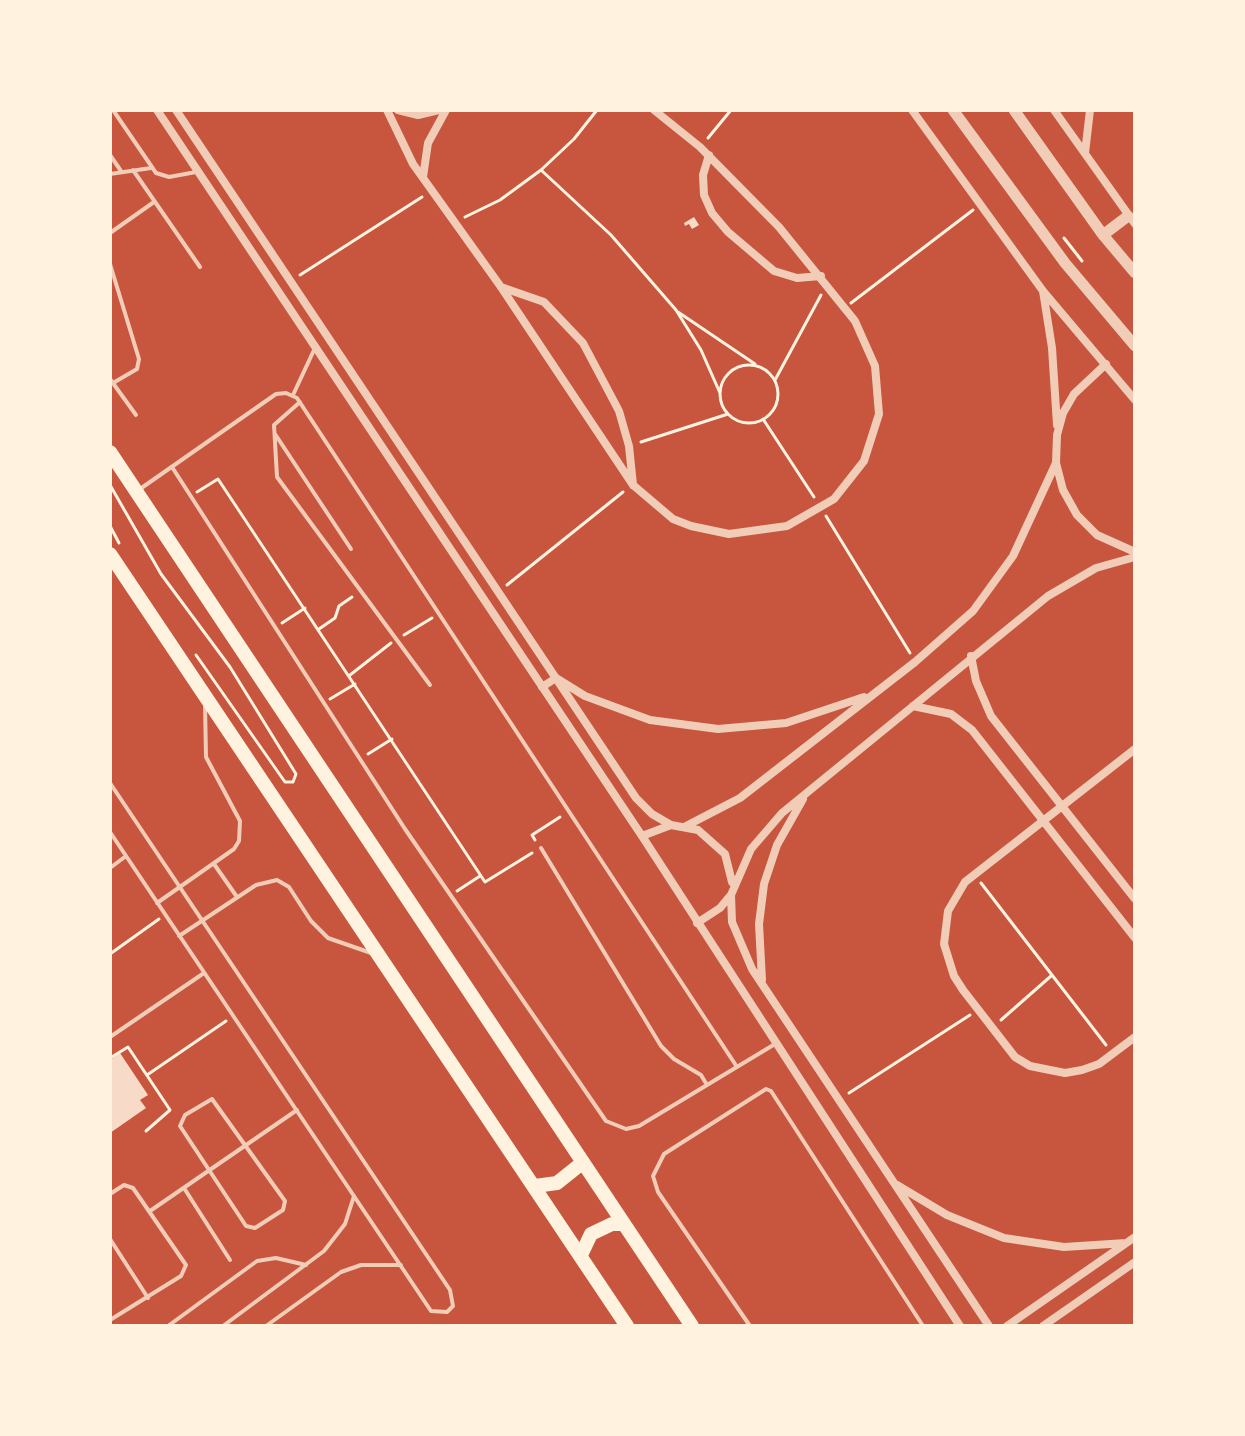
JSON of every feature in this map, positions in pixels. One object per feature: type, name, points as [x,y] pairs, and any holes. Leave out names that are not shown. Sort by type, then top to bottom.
[{"type":"main road","points":[[110,452],[692,1326]]},
{"type":"main road","points":[[110,554],[627,1326]]},
{"type":"main road","points":[[535,1186],[557,1183],[582,1163]]},
{"type":"main road","points":[[581,1255],[591,1234],[612,1224],[624,1224]]},
{"type":"street","points":[[157,110],[642,836],[956,1323]]},
{"type":"street","points":[[176,110],[636,798],[652,814],[671,825]]},
{"type":"street","points":[[387,110],[404,149],[423,178],[501,287],[633,485],[673,519],[729,534],[777,528],[821,509],[846,487],[860,468],[871,446],[879,414],[875,366],[864,335],[828,284],[760,206],[709,155],[654,110]]},
{"type":"street","points":[[398,110],[418,115],[439,110]]},
{"type":"street","points":[[423,178],[428,143],[446,110]]},
{"type":"street","points":[[912,110],[1043,291],[1135,400]]},
{"type":"street","points":[[953,110],[1065,263],[1135,346]]},
{"type":"street","points":[[1014,110],[1103,235],[1135,273]]},
{"type":"street","points":[[1054,110],[1132,220],[1103,235]]},
{"type":"street","points":[[1085,154],[1090,110]]},
{"type":"street","points":[[709,155],[703,175],[704,195],[712,213],[728,232],[774,271],[797,278],[821,276]]},
{"type":"street","points":[[254,257],[268,249]]},
{"type":"street","points":[[501,287],[544,302],[583,343],[612,393],[629,446],[633,485]]},
{"type":"street","points":[[1043,291],[1055,377],[1056,463],[1063,490],[1077,515],[1097,535],[1135,555]]},
{"type":"street","points":[[1057,435],[1074,394],[1106,364]]},
{"type":"street","points":[[686,826],[740,798],[915,662],[973,611],[994,584],[1030,526],[1056,463]]},
{"type":"street","points":[[697,923],[720,908],[731,895],[736,876],[760,836],[971,656],[1073,581],[1096,568],[1135,555]]},
{"type":"street","points":[[971,656],[976,681],[991,716],[1135,899]]},
{"type":"street","points":[[542,687],[556,678]]},
{"type":"street","points":[[556,678],[617,710],[683,726],[718,729],[752,728],[808,718],[882,687]]},
{"type":"street","points":[[912,706],[951,714],[972,730],[1135,938]]},
{"type":"street","points":[[1135,749],[974,874],[951,903],[944,944],[954,976],[1015,1057],[1047,1071],[1082,1070],[1113,1055],[1135,1037]]},
{"type":"street","points":[[763,985],[758,935],[764,884],[777,845],[808,793]]},
{"type":"street","points":[[642,836],[671,825],[686,826],[709,836],[725,854],[732,878],[736,934],[763,985],[989,1326]]},
{"type":"street","points":[[894,1183],[947,1215],[1004,1238],[1064,1247],[1126,1243]]},
{"type":"street","points":[[1007,1326],[1135,1237]]},
{"type":"street","points":[[1043,1326],[1135,1262]]},
{"type":"lane","points":[[113,110],[152,168],[169,177],[197,172]]},
{"type":"lane","points":[[110,155],[121,171]]},
{"type":"lane","points":[[110,174],[152,168]]},
{"type":"lane","points":[[133,170],[200,267]]},
{"type":"lane","points":[[110,233],[154,201]]},
{"type":"lane","points":[[110,264],[139,359],[137,369],[112,381],[136,415]]},
{"type":"lane","points":[[293,395],[315,349]]},
{"type":"lane","points":[[137,492],[276,394],[293,395],[737,1067]]},
{"type":"lane","points":[[300,402],[278,420],[273,432],[277,477],[430,685]]},
{"type":"lane","points":[[273,432],[351,549]]},
{"type":"lane","points":[[172,467],[451,896],[606,1121],[626,1129],[639,1126],[775,1044]]},
{"type":"lane","points":[[157,903],[234,849],[241,831],[206,757],[206,696]]},
{"type":"lane","points":[[110,783],[450,1290],[453,1306],[439,1314],[431,1311],[110,832]]},
{"type":"lane","points":[[541,848],[661,1046],[674,1059],[701,1075],[707,1085]]},
{"type":"lane","points":[[110,868],[126,856]]},
{"type":"lane","points":[[214,864],[237,897]]},
{"type":"lane","points":[[179,936],[263,881],[283,883],[328,938],[380,956]]},
{"type":"lane","points":[[110,1037],[204,972]]},
{"type":"lane","points":[[750,1326],[658,1192],[653,1176],[664,1154],[762,1089],[771,1091],[923,1326]]},
{"type":"lane","points":[[217,1101],[247,1145],[285,1201],[279,1213],[255,1228],[246,1226],[180,1126],[181,1118],[202,1102],[217,1101]]},
{"type":"lane","points":[[149,1211],[297,1110]]},
{"type":"lane","points":[[110,1194],[129,1186],[186,1265],[181,1276],[110,1320]]},
{"type":"lane","points":[[184,1188],[230,1260]]},
{"type":"lane","points":[[223,1326],[306,1265],[339,1234],[354,1196]]},
{"type":"lane","points":[[110,1239],[148,1298]]},
{"type":"lane","points":[[168,1326],[257,1261],[276,1258],[306,1265]]},
{"type":"lane","points":[[266,1326],[341,1272],[361,1265],[401,1265]]},
{"type":"path","points":[[454,222],[500,200],[541,170],[597,110]]},
{"type":"path","points":[[700,147],[731,110]]},
{"type":"path","points":[[541,170],[611,235],[676,310],[701,350],[728,414]]},
{"type":"path","points":[[290,281],[432,190]]},
{"type":"path","points":[[845,308],[980,204]]},
{"type":"path","points":[[1063,236],[1082,262]]},
{"type":"path","points":[[629,446],[728,414],[745,422],[763,419],[778,399],[775,380],[828,284]]},
{"type":"path","points":[[676,310],[775,380]]},
{"type":"path","points":[[720,393],[729,372],[742,365],[758,366]]},
{"type":"path","points":[[763,419],[915,662]]},
{"type":"path","points":[[191,497],[218,479],[485,882],[541,848],[532,835],[569,811]]},
{"type":"path","points":[[110,485],[161,574],[230,667],[296,774],[293,782],[285,782]]},
{"type":"path","points":[[499,591],[633,485]]},
{"type":"path","points":[[319,629],[335,618],[339,606],[361,591]]},
{"type":"path","points":[[275,627],[305,608]]},
{"type":"path","points":[[350,675],[438,613]]},
{"type":"path","points":[[324,703],[356,684]]},
{"type":"path","points":[[360,758],[392,739]]},
{"type":"path","points":[[974,874],[1113,1055]]},
{"type":"path","points":[[451,896],[480,876]]},
{"type":"path","points":[[110,954],[165,915]]},
{"type":"path","points":[[993,1028],[1051,976]]},
{"type":"path","points":[[839,1100],[978,1009]]},
{"type":"path","points":[[147,1075],[233,1016]]},
{"type":"path","points":[[110,1058],[128,1047],[170,1110],[146,1131]]},
{"type":"building","points":[[694,217],[699,225],[692,229],[689,224],[685,226],[684,223]]},
{"type":"building","points":[[120,1053],[148,1095],[140,1100],[146,1108],[110,1133],[110,1060]]}]
